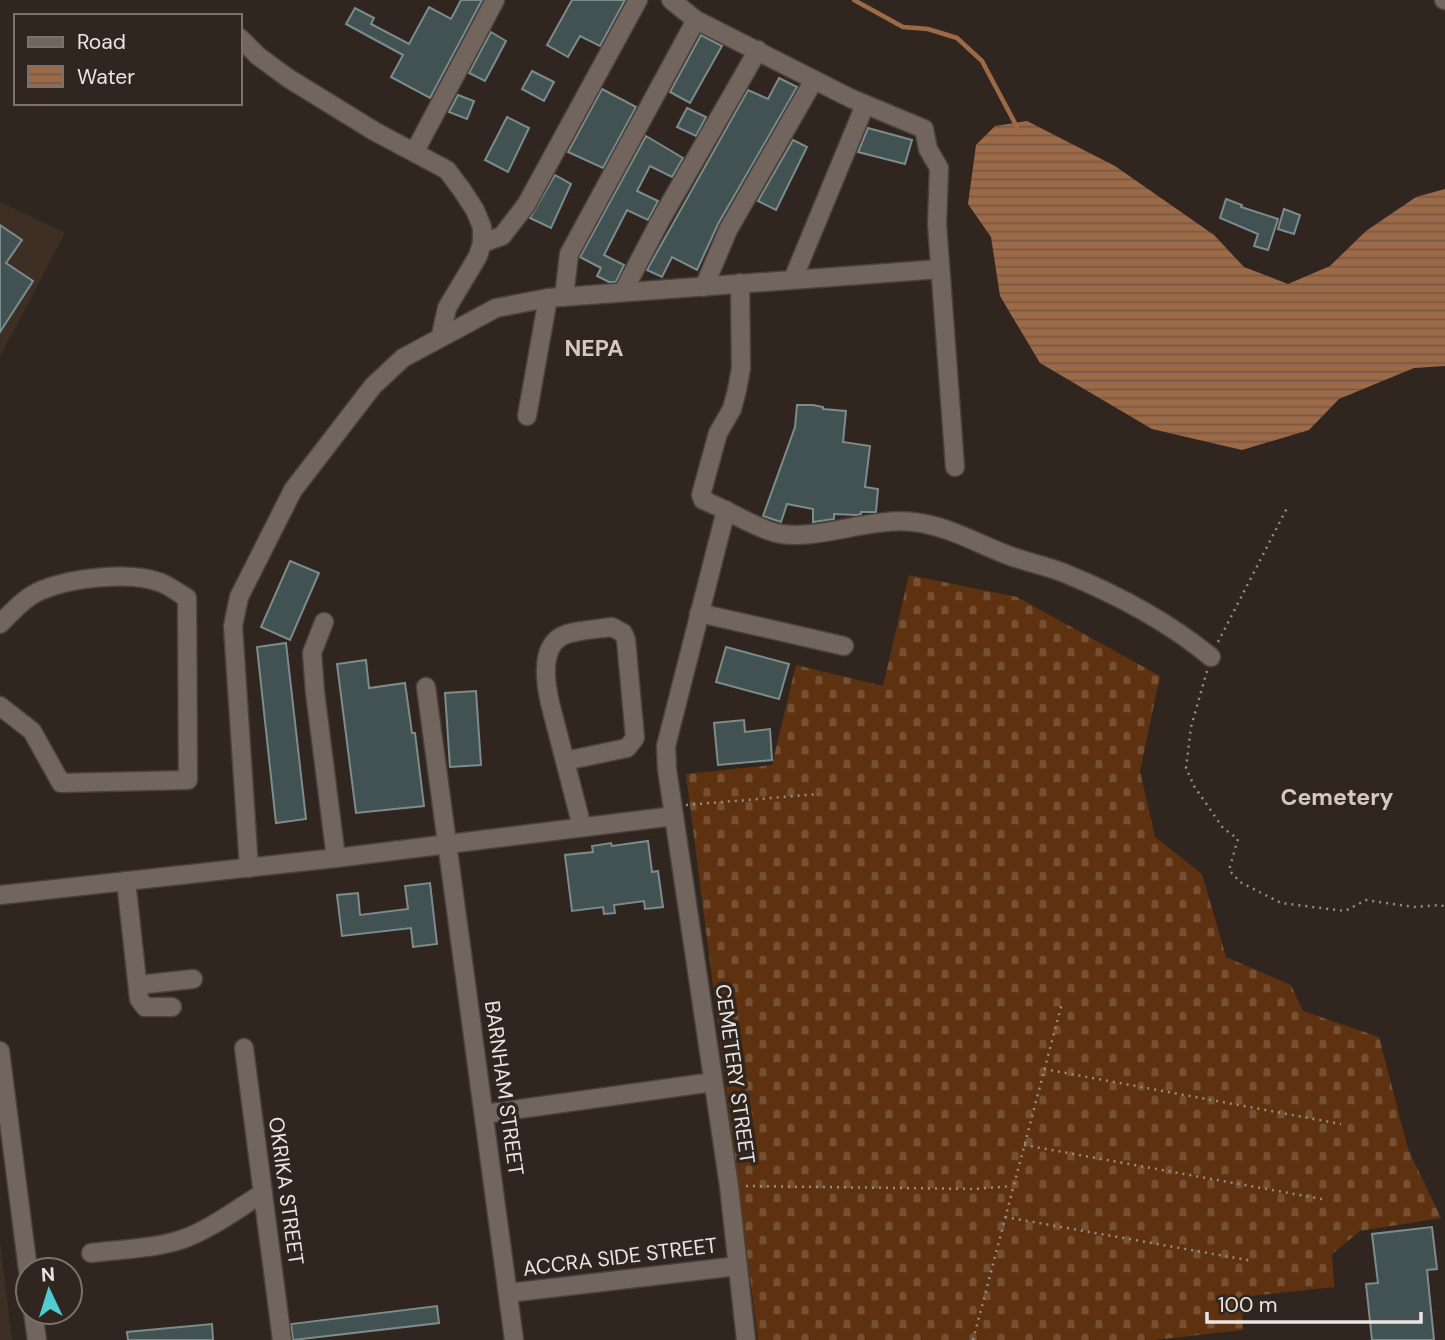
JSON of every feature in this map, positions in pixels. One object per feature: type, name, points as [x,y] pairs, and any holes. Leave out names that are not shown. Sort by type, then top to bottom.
[{"type":"street","points":[[415,151],[495,0]]},
{"type":"street","points":[[482,243],[502,236],[526,205],[638,0]]},
{"type":"street","points":[[671,0],[696,20],[865,105],[924,130],[928,149],[939,168],[937,224],[955,467]]},
{"type":"street","points":[[527,416],[569,254],[696,20]]},
{"type":"street","points":[[242,40],[258,56],[288,78],[374,131],[447,170],[462,190],[482,227],[482,243],[478,256],[447,308],[441,335]]},
{"type":"street","points":[[623,292],[661,219],[758,50]]},
{"type":"street","points":[[704,287],[728,230],[814,80]]},
{"type":"street","points":[[793,279],[865,105]]},
{"type":"street","points":[[248,868],[233,626],[239,597],[293,490],[373,386],[403,358],[496,307],[623,292],[940,269]]},
{"type":"street","points":[[740,283],[741,352],[737,390],[732,409],[718,433],[701,495],[703,500],[777,533],[812,533],[878,522],[911,522],[949,530],[1100,589],[1173,628],[1211,657]]},
{"type":"street","name":"CEMETERY STREET","points":[[726,510],[666,746],[673,811],[729,1186],[746,1340]]},
{"type":"street","points":[[0,624],[21,603],[40,590],[68,582],[139,576],[161,582],[187,598],[188,780],[61,783],[32,731],[0,706]]},
{"type":"street","points":[[699,613],[844,646]]},
{"type":"street","points":[[324,622],[312,653],[336,858]]},
{"type":"street","points":[[565,761],[627,747],[635,738],[626,640],[618,629],[612,627],[568,634],[553,644],[549,651],[547,686],[565,761],[582,827]]},
{"type":"street","name":"BARNHAM STREET","points":[[426,687],[514,1340]]},
{"type":"street","points":[[0,895],[336,858],[582,827],[673,811]]},
{"type":"street","points":[[126,881],[139,999],[145,1007],[172,1007]]},
{"type":"street","points":[[138,985],[193,979]]},
{"type":"street","name":"OKRIKA STREET","points":[[244,1048],[282,1340]]},
{"type":"street","points":[[0,1051],[26,1256]]},
{"type":"street","points":[[484,1114],[713,1082]]},
{"type":"street","points":[[91,1252],[161,1245],[182,1240],[209,1227],[263,1193]]},
{"type":"street","name":"ACCRA SIDE STREET","points":[[508,1293],[738,1266]]},
{"type":"path","points":[[1287,509],[1211,657],[1191,727],[1186,768],[1194,786],[1223,828],[1238,839],[1229,870],[1240,882],[1281,903],[1330,911],[1345,911],[1366,901],[1414,907],[1445,907]]},
{"type":"path","points":[[673,811],[819,794]]},
{"type":"path","points":[[973,1340],[1062,1003]]},
{"type":"path","points":[[1044,1069],[1342,1124]]},
{"type":"path","points":[[1024,1145],[1322,1199]]},
{"type":"path","points":[[729,1186],[975,1189],[1013,1185]]},
{"type":"path","points":[[1005,1217],[1253,1261]]},
{"type":"shaded area","points":[[0,202],[65,233],[0,357]]},
{"type":"shaded area","points":[[0,1241],[12,1340],[0,1340]]},
{"type":"green space","points":[[909,575],[1017,597],[1160,676],[1140,771],[1155,837],[1202,874],[1226,957],[1291,985],[1303,1011],[1379,1037],[1408,1149],[1441,1218],[1360,1231],[1332,1254],[1334,1287],[1242,1297],[1243,1330],[1154,1340],[758,1340],[686,774],[772,765],[796,665],[883,686]]},
{"type":"water","points":[[1027,121],[1115,166],[1214,235],[1244,267],[1288,284],[1330,266],[1366,231],[1416,197],[1445,189],[1445,366],[1414,368],[1339,399],[1309,430],[1242,450],[1152,429],[1040,363],[1000,296],[991,237],[968,204],[976,145],[995,126]]},
{"type":"building","points":[[461,0],[482,0],[430,98],[391,77],[403,55],[346,24],[355,8],[374,18],[371,24],[409,44],[429,7],[451,19]]},
{"type":"building","points":[[572,0],[625,0],[600,46],[580,36],[568,57],[547,45]]},
{"type":"building","points":[[491,32],[506,41],[485,81],[469,73]]},
{"type":"building","points":[[701,35],[722,46],[690,103],[670,92]]},
{"type":"building","points":[[532,71],[554,82],[544,101],[522,89]]},
{"type":"building","points":[[779,78],[797,87],[718,224],[697,270],[672,257],[662,277],[647,270],[748,90],[768,99]]},
{"type":"building","points":[[602,89],[636,107],[603,168],[568,152]]},
{"type":"building","points":[[458,95],[474,101],[467,119],[449,112]]},
{"type":"building","points":[[687,108],[706,117],[696,136],[677,127]]},
{"type":"building","points":[[507,117],[529,128],[508,172],[485,160]]},
{"type":"building","points":[[868,128],[912,140],[905,164],[858,152]]},
{"type":"building","points":[[646,136],[683,158],[672,177],[650,166],[637,191],[658,201],[648,220],[627,210],[604,255],[624,265],[616,282],[609,282],[597,276],[601,268],[580,257]]},
{"type":"building","points":[[793,140],[807,147],[776,210],[758,201]]},
{"type":"building","points":[[555,175],[571,184],[551,228],[530,218]]},
{"type":"building","points":[[1226,199],[1278,219],[1268,250],[1254,246],[1258,234],[1220,218]]},
{"type":"building","points":[[1284,209],[1300,215],[1294,234],[1278,229]]},
{"type":"building","points":[[0,225],[22,240],[6,263],[33,281],[0,332]]},
{"type":"building","points":[[797,405],[846,411],[843,442],[870,446],[865,487],[878,489],[876,512],[834,514],[834,519],[813,522],[813,509],[787,504],[781,522],[763,516],[795,427]]},
{"type":"building","points":[[290,561],[319,573],[290,640],[261,627]]},
{"type":"building","points":[[286,643],[306,819],[276,823],[257,647]]},
{"type":"building","points":[[726,647],[789,664],[779,699],[716,682]]},
{"type":"building","points":[[366,660],[369,688],[405,683],[412,733],[415,733],[424,806],[356,813],[337,664]]},
{"type":"building","points":[[476,691],[481,765],[450,767],[445,693]]},
{"type":"building","points":[[744,720],[745,732],[770,729],[772,760],[718,765],[714,723]]},
{"type":"building","points":[[648,841],[652,872],[658,871],[663,907],[645,909],[644,901],[614,905],[615,913],[604,914],[603,907],[572,911],[565,855],[593,852],[592,846]]},
{"type":"building","points":[[430,883],[437,944],[413,947],[411,928],[342,936],[337,895],[358,893],[360,915],[408,909],[405,886]]},
{"type":"building","points":[[1432,1227],[1437,1269],[1427,1270],[1434,1340],[1372,1340],[1366,1284],[1378,1283],[1372,1234]]},
{"type":"building","points":[[437,1306],[439,1323],[293,1340],[291,1324]]},
{"type":"building","points":[[212,1324],[213,1340],[128,1340],[127,1332]]},
{"type":"waterway","points":[[854,0],[903,27],[928,29],[957,38],[982,61],[1017,127]]},
{"type":"district","name":"NEPA","points":[[594,348]]},
{"type":"district","name":"Cemetery","points":[[1337,797]]}]
